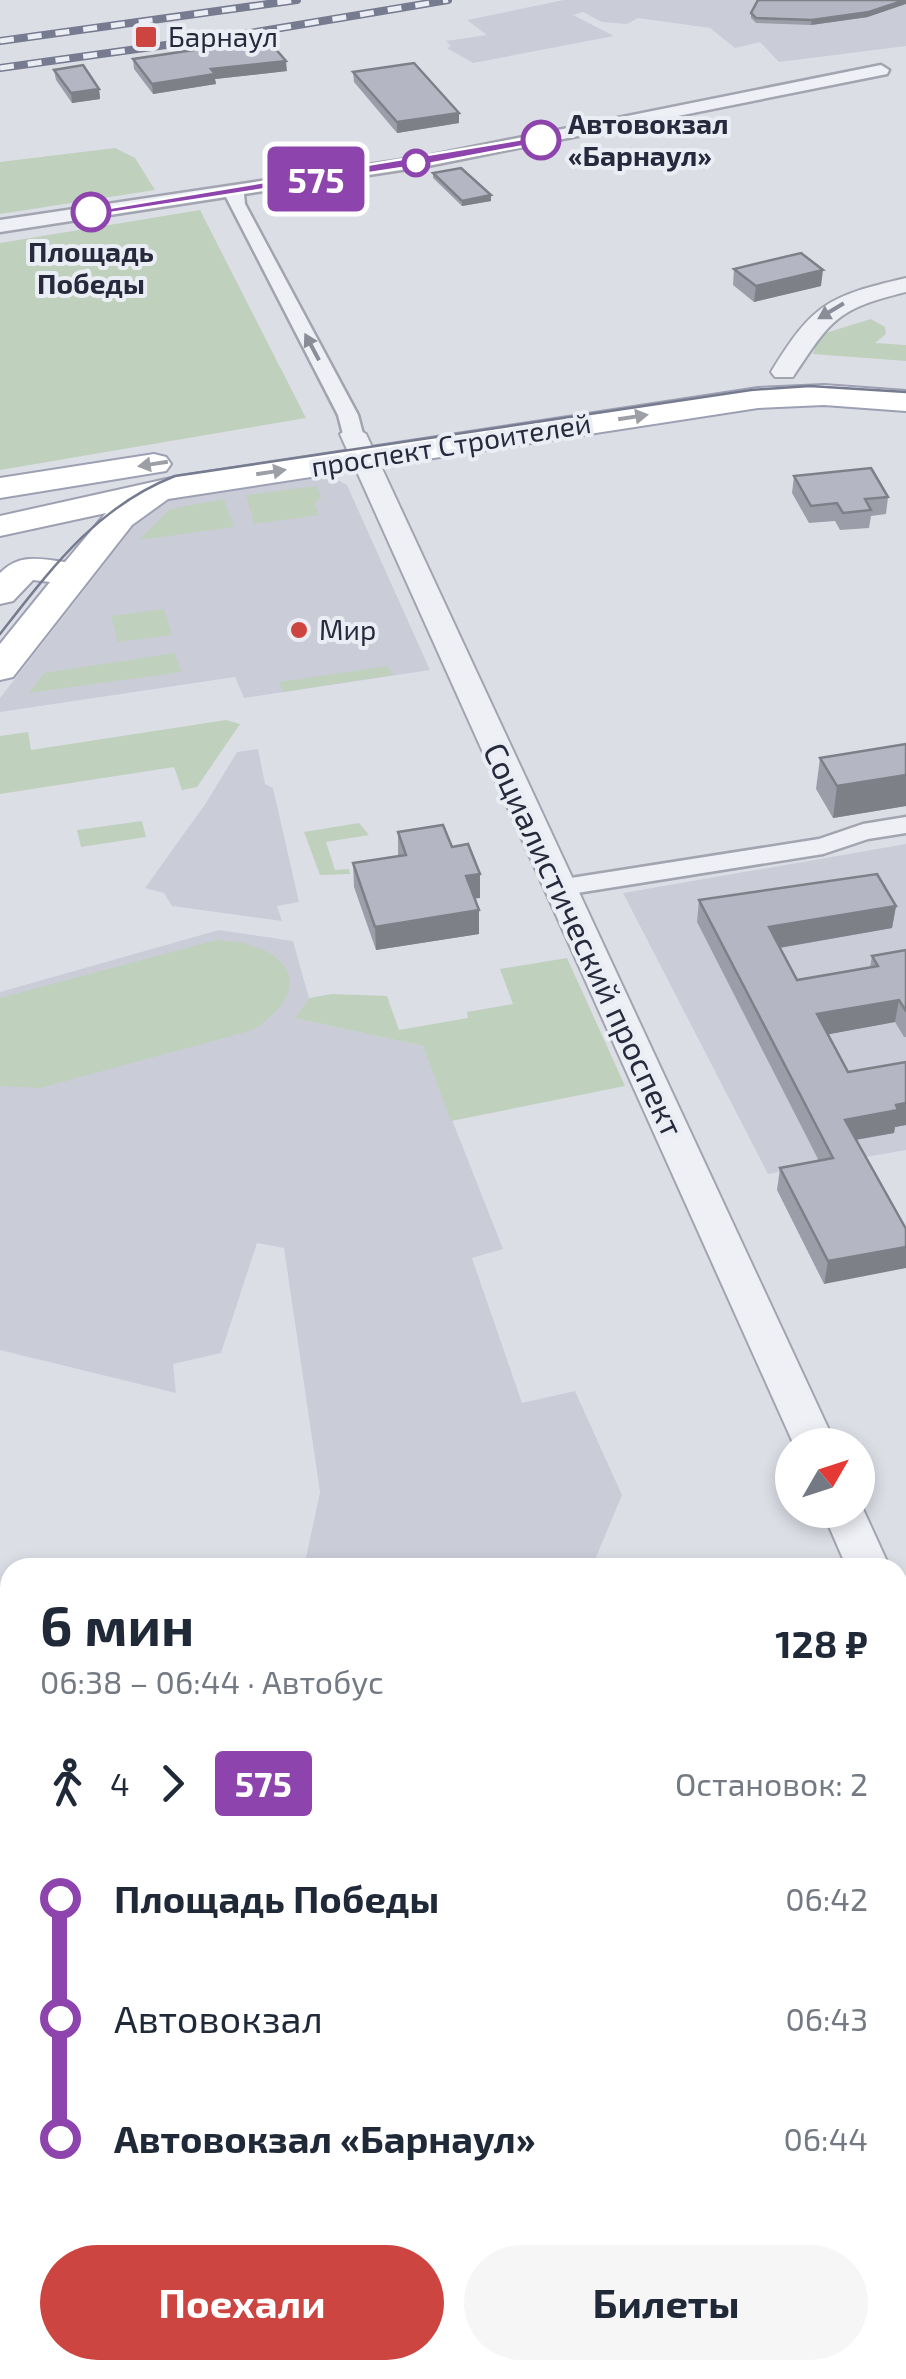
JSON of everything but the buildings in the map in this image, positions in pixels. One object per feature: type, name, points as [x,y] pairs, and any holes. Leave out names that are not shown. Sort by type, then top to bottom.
[{"type":"main road","name":"проспект Строителей","points":[[112,517],[180,486],[358,446],[784,372],[906,378]]},
{"type":"main road","name":"проспект Строителей","points":[[0,488],[66,477],[790,395],[906,401]]},
{"type":"main road","points":[[66,477],[102,487],[112,517]]},
{"type":"main road","points":[[0,526],[112,517]]},
{"type":"main road","points":[[0,669],[75,574],[112,517]]},
{"type":"main road","points":[[0,594],[24,568],[75,574]]},
{"type":"street","points":[[0,226],[428,161],[890,68]]},
{"type":"street","points":[[235,191],[236,204],[348,415],[358,446]]},
{"type":"street","points":[[784,372],[822,314],[853,299],[906,285]]},
{"type":"street","name":"Социалистический проспект","points":[[358,446],[806,1428]]},
{"type":"street","points":[[558,888],[823,846],[864,832],[906,825]]},
{"type":"street","points":[[850,1528],[864,1558]]},
{"type":"shaded area","points":[[564,0],[906,0],[906,46],[779,62],[760,42],[735,48],[710,28],[638,18],[627,24],[602,22],[583,12],[573,15],[614,36],[473,63],[447,48],[451,46],[446,41],[487,35],[467,20]]},
{"type":"shaded area","points":[[316,476],[334,478],[347,485],[430,670],[244,698],[235,677],[0,712],[0,698],[138,521],[160,503]]},
{"type":"shaded area","points":[[258,749],[265,784],[273,788],[299,902],[277,906],[282,921],[172,906],[164,893],[145,888],[237,752]]},
{"type":"shaded area","points":[[906,844],[906,1150],[768,1174],[623,893]]},
{"type":"shaded area","points":[[219,930],[293,941],[309,998],[296,1018],[423,1046],[503,1249],[472,1258],[522,1403],[575,1391],[622,1495],[596,1558],[306,1558],[320,1492],[284,1248],[257,1243],[221,1353],[173,1364],[176,1393],[0,1350],[0,992]]},
{"type":"green space","points":[[115,148],[135,158],[155,190],[0,214],[0,162]]},
{"type":"green space","name":"Площадь Победы","points":[[200,210],[306,418],[0,470],[0,243]]},
{"type":"green space","points":[[871,319],[885,327],[886,334],[875,343],[906,345],[906,361],[813,354],[819,335]]},
{"type":"green space","points":[[317,486],[321,498],[315,503],[319,515],[254,524],[246,495]]},
{"type":"green space","points":[[224,499],[234,527],[139,540],[170,509]]},
{"type":"green space","points":[[164,609],[172,635],[118,642],[111,616]]},
{"type":"green space","points":[[175,653],[181,672],[29,693],[44,673]]},
{"type":"green space","points":[[388,666],[393,675],[283,692],[279,682]]},
{"type":"green space","points":[[226,720],[240,724],[197,787],[182,790],[174,767],[0,794],[0,736],[28,732],[31,750]]},
{"type":"green space","points":[[142,821],[146,837],[81,847],[77,830]]},
{"type":"green space","points":[[359,823],[369,835],[326,842],[335,870],[349,869],[350,874],[320,875],[304,832]]},
{"type":"green space","points":[[216,940],[260,948],[276,957],[286,969],[290,982],[286,997],[253,1030],[40,1088],[0,1086],[0,998]]},
{"type":"green space","points":[[567,958],[625,1086],[451,1121],[423,1046],[295,1018],[309,998],[332,994],[387,996],[399,1030],[468,1018],[467,1012],[513,1004],[500,969]]},
{"type":"tram line","points":[[0,634],[57,564],[98,522],[147,489],[175,476],[751,390],[810,386],[906,392]]},
{"type":"railway","points":[[0,41],[297,0]]},
{"type":"railway","points":[[0,68],[238,35],[448,0]]},
{"type":"bus line","name":"575","points":[[91,212],[541,140]]},
{"type":"place","name":"Барнаул","points":[[146,37]]},
{"type":"place","name":"Автовокзал «Барнаул»","points":[[541,140]]},
{"type":"place","name":"Площадь Победы","points":[[91,212]]},
{"type":"place","name":"Мир","points":[[299,630]]}]
